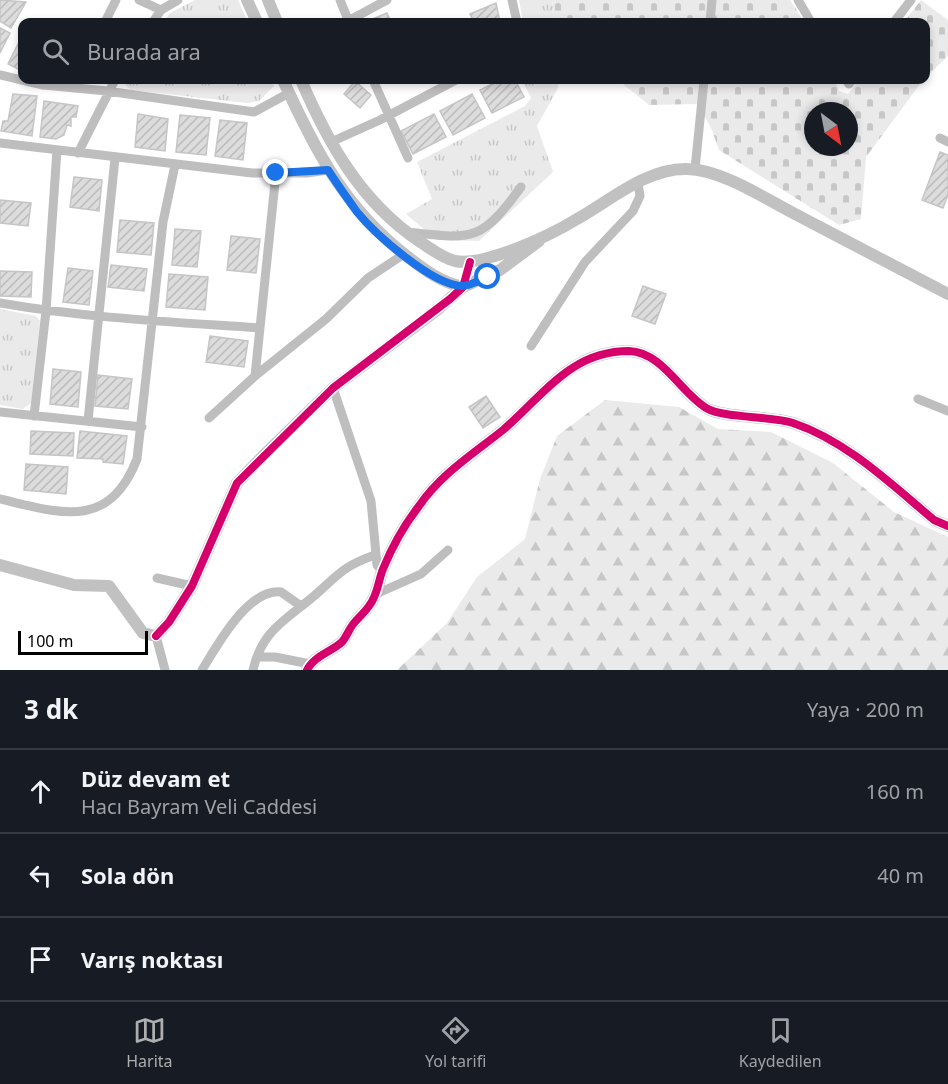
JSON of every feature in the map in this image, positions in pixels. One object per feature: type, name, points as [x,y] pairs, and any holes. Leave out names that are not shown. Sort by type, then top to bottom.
[{"type":"street","points":[[107,18],[117,0]]},
{"type":"street","points":[[140,0],[161,10]]},
{"type":"street","points":[[156,18],[161,10],[178,0]]},
{"type":"street","points":[[247,0],[255,18]]},
{"type":"street","points":[[268,0],[275,18]]},
{"type":"street","points":[[340,0],[347,18]]},
{"type":"street","points":[[356,18],[387,0]]},
{"type":"street","points":[[512,0],[516,18]]},
{"type":"street","points":[[710,18],[712,0]]},
{"type":"street","points":[[798,0],[809,18]]},
{"type":"street","points":[[897,18],[911,0]]},
{"type":"street","points":[[0,75],[18,79]]},
{"type":"street","points":[[39,84],[107,91],[254,112],[289,93]]},
{"type":"street","points":[[78,153],[112,84]]},
{"type":"street","points":[[285,84],[328,170],[358,213],[404,254],[437,278],[464,286]]},
{"type":"street","points":[[303,84],[331,142],[346,168],[371,202],[405,231],[443,257],[470,262],[488,258],[544,237]]},
{"type":"street","points":[[375,84],[408,158]]},
{"type":"street","points":[[331,142],[390,115],[448,84]]},
{"type":"street","points":[[695,170],[704,84]]},
{"type":"street","points":[[0,142],[175,165],[276,173],[328,170]]},
{"type":"street","points":[[34,416],[46,311],[57,150]]},
{"type":"street","points":[[88,421],[115,158]]},
{"type":"street","points":[[0,499],[77,514],[96,508],[121,490],[129,479],[137,459],[142,427],[151,321],[163,222],[175,165]]},
{"type":"street","points":[[156,636],[169,622],[192,586],[237,483],[333,388],[437,310],[464,286],[500,270],[544,237],[638,183],[664,172],[695,170],[716,176],[764,198],[948,294]]},
{"type":"street","points":[[255,376],[276,173]]},
{"type":"street","points":[[531,346],[585,262],[633,210],[640,196],[638,183]]},
{"type":"street","points":[[405,231],[453,236],[478,233],[497,219],[520,187]]},
{"type":"street","points":[[209,418],[255,376],[326,319],[368,278],[404,254]]},
{"type":"street","points":[[464,286],[470,262]]},
{"type":"street","points":[[0,303],[46,311],[97,316],[260,328]]},
{"type":"street","points":[[257,657],[309,667],[342,642],[376,594],[382,571],[418,506],[451,470],[504,429],[547,386],[563,374],[590,359],[614,352],[632,351],[654,360],[709,410],[792,423],[812,431],[853,455],[934,520],[948,526]]},
{"type":"street","points":[[333,388],[371,501],[375,555],[377,565],[382,571]]},
{"type":"street","points":[[918,399],[948,411]]},
{"type":"street","points":[[0,412],[142,427]]},
{"type":"street","points":[[376,594],[421,574],[448,550]]},
{"type":"street","points":[[254,670],[257,657],[272,629],[343,568],[375,555]]},
{"type":"street","points":[[0,565],[74,585],[109,586],[143,633],[156,636]]},
{"type":"street","points":[[158,578],[192,586]]},
{"type":"street","points":[[202,670],[230,627],[264,595],[281,592],[301,606]]},
{"type":"street","points":[[156,636],[165,670]]},
{"type":"green space","points":[[195,0],[238,0],[246,18],[167,18],[170,13]]},
{"type":"green space","points":[[519,0],[552,0],[554,18],[522,18]]},
{"type":"green space","points":[[552,0],[790,0],[801,18],[554,18]]},
{"type":"green space","points":[[921,0],[948,20],[948,56],[930,73],[930,18],[907,18]]},
{"type":"green space","points":[[273,84],[274,86],[259,101],[247,103],[131,90],[125,85]]},
{"type":"green space","points":[[524,84],[558,84],[537,126],[553,172],[479,241],[437,240],[406,214],[432,199],[417,162],[525,106],[531,98]]},
{"type":"green space","points":[[623,84],[836,84],[839,91],[848,94],[856,84],[920,84],[866,157],[861,219],[839,225],[719,150],[712,130],[698,104],[649,105]]},
{"type":"green space","points":[[0,309],[36,316],[40,321],[31,403],[23,409],[0,405]]},
{"type":"green space","points":[[605,400],[679,407],[718,429],[771,432],[833,463],[894,512],[948,537],[948,670],[397,670],[447,623],[477,577],[525,539],[540,479],[557,436]]},
{"type":"building","points":[[0,0],[26,2],[11,28],[0,21]]},
{"type":"building","points":[[496,3],[499,18],[472,18],[470,14]]},
{"type":"building","points":[[387,13],[389,18],[375,18]]},
{"type":"building","points":[[0,28],[10,33],[0,53]]},
{"type":"building","points":[[18,44],[18,69],[8,64]]},
{"type":"building","points":[[352,84],[358,84],[371,95],[360,108],[344,94]]},
{"type":"building","points":[[492,84],[517,84],[524,97],[492,113],[480,90]]},
{"type":"building","points":[[13,94],[37,96],[32,136],[1,131],[3,121],[8,121]]},
{"type":"building","points":[[472,94],[485,118],[453,135],[440,111]]},
{"type":"building","points":[[44,101],[78,106],[76,117],[71,117],[71,126],[67,125],[64,135],[56,139],[40,137]]},
{"type":"building","points":[[138,114],[168,119],[165,151],[135,147]]},
{"type":"building","points":[[434,114],[446,137],[413,154],[401,131]]},
{"type":"building","points":[[180,115],[210,118],[206,155],[176,152]]},
{"type":"building","points":[[220,120],[247,123],[243,160],[215,156]]},
{"type":"building","points":[[940,152],[948,155],[948,195],[943,208],[922,200]]},
{"type":"building","points":[[74,177],[102,180],[99,211],[70,207]]},
{"type":"building","points":[[0,200],[31,203],[28,226],[0,223]]},
{"type":"building","points":[[120,220],[154,223],[151,255],[117,252]]},
{"type":"building","points":[[175,229],[201,231],[197,267],[172,265]]},
{"type":"building","points":[[231,236],[260,239],[256,273],[227,270]]},
{"type":"building","points":[[111,265],[147,269],[144,291],[108,287]]},
{"type":"building","points":[[68,268],[93,271],[89,305],[63,302]]},
{"type":"building","points":[[0,271],[32,272],[31,297],[0,296]]},
{"type":"building","points":[[169,274],[208,277],[205,310],[166,307]]},
{"type":"building","points":[[643,286],[666,294],[655,324],[632,316]]},
{"type":"building","points":[[210,336],[248,341],[244,367],[206,362]]},
{"type":"building","points":[[53,369],[81,372],[78,407],[50,404]]},
{"type":"building","points":[[98,375],[132,379],[128,409],[95,406]]},
{"type":"building","points":[[486,396],[500,417],[483,428],[469,407]]},
{"type":"building","points":[[31,431],[74,433],[73,456],[30,454]]},
{"type":"building","points":[[80,431],[127,436],[123,464],[103,462],[103,459],[77,458]]},
{"type":"building","points":[[26,464],[68,467],[66,494],[24,490]]},
{"type":"cycle path","points":[[156,636],[169,622],[192,586],[237,483],[333,388],[463,287],[470,262]]},
{"type":"cycle path","points":[[307,670],[314,661],[342,642],[352,625],[372,602],[390,552],[414,513],[437,484],[503,430],[559,378],[574,367],[608,353],[629,351],[641,353],[652,359],[699,403],[715,412],[784,421],[813,431],[850,452],[934,520],[948,526]]},
{"type":"route","points":[[276,173],[328,170],[358,213],[388,242],[425,271],[449,284],[464,286],[488,277]]}]
